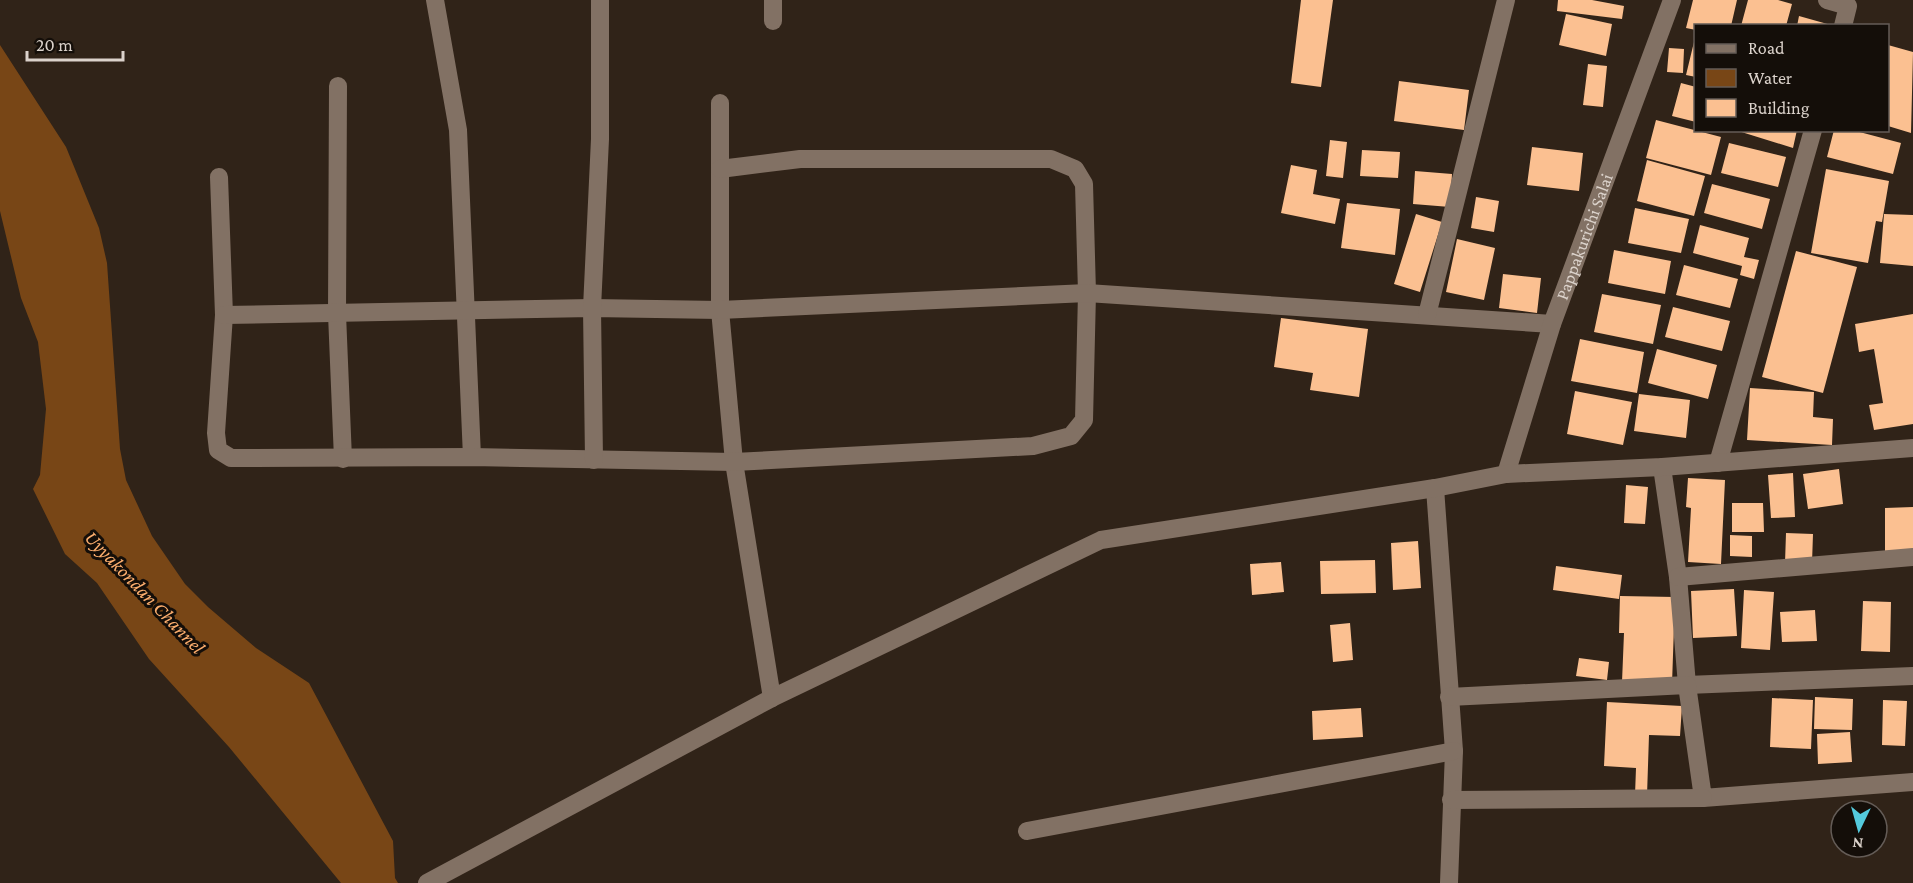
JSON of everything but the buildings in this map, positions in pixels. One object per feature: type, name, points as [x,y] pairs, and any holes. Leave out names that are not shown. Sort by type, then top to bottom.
[{"type":"street","points":[[435,0],[458,130],[472,457]]},
{"type":"street","points":[[594,459],[592,308],[600,139],[600,0]]},
{"type":"street","points":[[773,0],[773,21]]},
{"type":"street","points":[[1427,315],[1506,0]]},
{"type":"street","name":"Pappakurichi Salai","points":[[1506,474],[1552,324],[1669,0]]},
{"type":"street","points":[[1827,0],[1849,3],[1844,24]]},
{"type":"street","points":[[338,86],[337,314],[343,459]]},
{"type":"street","points":[[720,103],[720,310],[734,462],[772,698]]},
{"type":"street","points":[[1718,463],[1812,132]]},
{"type":"street","points":[[219,177],[224,315],[216,433],[218,450],[231,458],[472,457],[734,462],[1033,446],[1071,436],[1084,420],[1087,293],[1084,184],[1075,169],[1051,159],[800,159],[720,169]]},
{"type":"street","points":[[224,315],[592,308],[720,310],[1087,293],[1552,324]]},
{"type":"street","points":[[427,883],[772,698],[1101,540],[1435,488],[1506,474],[1662,467],[1913,448]]},
{"type":"street","points":[[1662,467],[1678,577],[1687,685],[1703,798]]},
{"type":"street","points":[[1435,488],[1454,751],[1449,883]]},
{"type":"street","points":[[1678,577],[1913,557]]},
{"type":"street","points":[[1449,697],[1913,676]]},
{"type":"street","points":[[1027,831],[1454,751]]},
{"type":"street","points":[[1451,800],[1703,798],[1913,782]]},
{"type":"water","name":"Uyyakondan Channel","points":[[0,45],[66,147],[99,228],[107,263],[120,449],[126,480],[152,536],[185,584],[208,607],[256,648],[309,683],[393,841],[395,878],[398,883],[341,883],[229,747],[149,659],[97,583],[65,554],[33,489],[40,475],[46,409],[38,342],[21,298],[0,211]]}]
